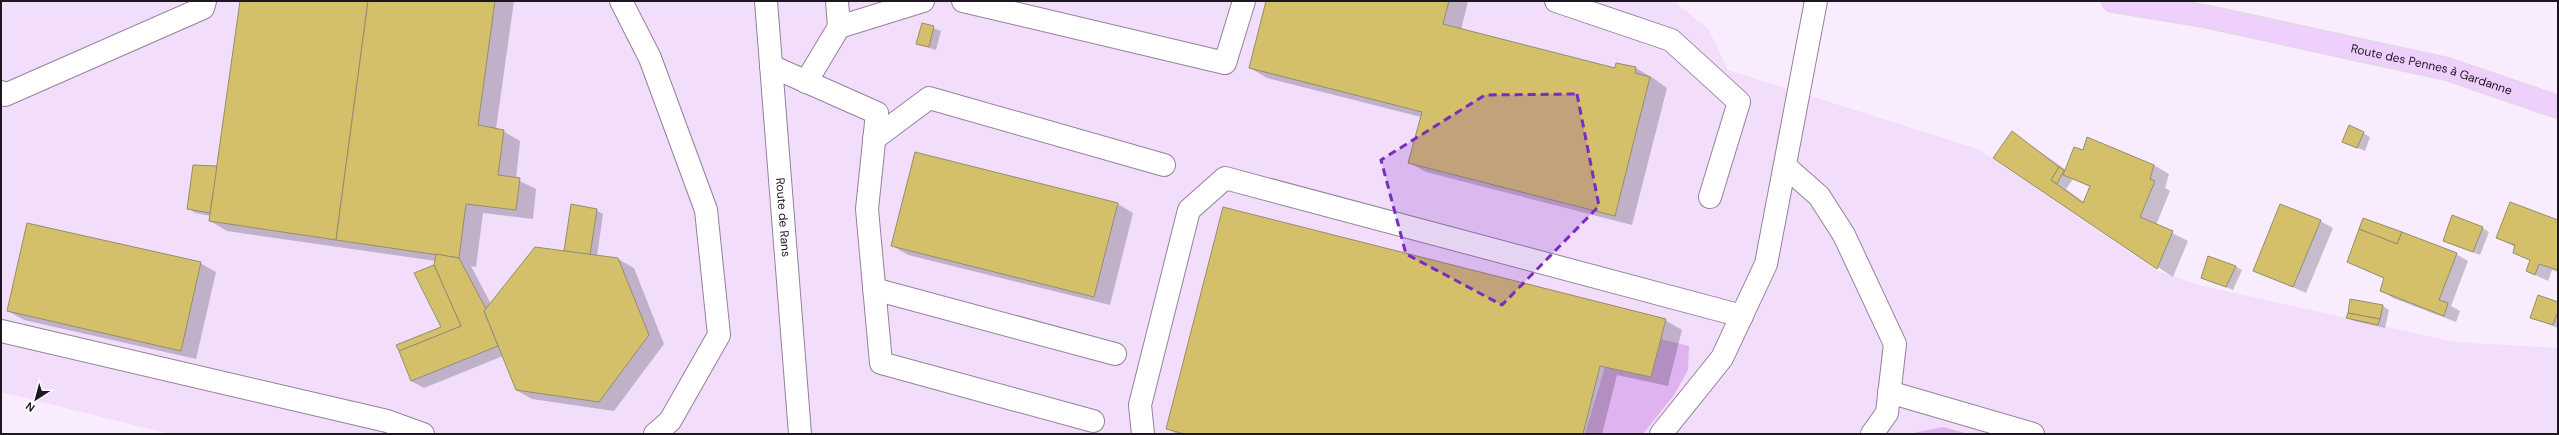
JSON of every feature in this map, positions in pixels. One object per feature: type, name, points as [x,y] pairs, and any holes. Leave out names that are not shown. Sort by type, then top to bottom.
[{"type":"main road","name":"Route des Pennes à Gardanne","points":[[2113,1],[2204,16],[2447,69],[2558,107]]},
{"type":"street","points":[[2,96],[203,8],[205,1]]},
{"type":"street","points":[[621,1],[650,58],[706,210],[719,335],[670,421],[655,434]]},
{"type":"street","name":"Route de Rans","points":[[766,1],[800,434]]},
{"type":"street","points":[[806,82],[839,27],[837,1]]},
{"type":"street","points":[[839,27],[923,1]]},
{"type":"street","points":[[963,1],[1225,63],[1244,1]]},
{"type":"street","points":[[1556,1],[1671,40],[1740,102],[1710,197]]},
{"type":"street","points":[[1661,434],[1722,358],[1766,264],[1816,1]]},
{"type":"street","points":[[771,66],[878,113],[867,209],[880,363],[1093,421]]},
{"type":"street","points":[[874,139],[929,98],[1164,165]]},
{"type":"street","points":[[1785,166],[1820,196],[1844,235],[1895,344],[1887,413],[1872,434]]},
{"type":"street","points":[[1143,434],[1140,405],[1189,210],[1224,178],[1742,316]]},
{"type":"street","points":[[874,289],[1115,354]]},
{"type":"street","points":[[1,331],[387,421],[424,434]]},
{"type":"street","points":[[1889,392],[2033,434]]},
{"type":"highlighted area","points":[[1577,94],[1599,206],[1502,305],[1406,254],[1381,160],[1485,95]]},
{"type":"shaded area","points":[[1,1],[1674,1],[1709,30],[1728,70],[1978,149],[2156,270],[2198,285],[2454,342],[2558,348],[2558,434],[169,434],[1,392]]},
{"type":"shaded area","points":[[1661,339],[1689,346],[1688,370],[1674,395],[1643,434],[1585,434],[1605,367],[1651,377]]},
{"type":"shaded area","points":[[1943,427],[1969,434],[1911,434],[1913,433]]},
{"type":"building","points":[[240,1],[368,1],[336,240],[209,221]]},
{"type":"building","points":[[368,1],[495,1],[478,125],[504,130],[498,175],[520,178],[516,210],[466,204],[459,258],[336,240]]},
{"type":"building","points":[[1266,1],[1449,1],[1443,24],[1615,68],[1616,63],[1636,67],[1635,73],[1650,77],[1615,216],[1408,163],[1422,112],[1249,68]]},
{"type":"building","points":[[922,23],[934,26],[929,47],[916,44]]},
{"type":"building","points":[[2349,125],[2364,132],[2357,148],[2342,142]]},
{"type":"building","points":[[2012,131],[2059,167],[2051,180],[2083,203],[2090,186],[2063,175],[2074,147],[2083,150],[2087,137],[2154,165],[2150,179],[2155,181],[2140,217],[2173,231],[2157,269],[1993,158]]},
{"type":"building","points":[[915,152],[1118,203],[1094,297],[891,246]]},
{"type":"building","points":[[193,165],[217,166],[210,213],[187,209]]},
{"type":"building","points":[[2059,167],[2064,170],[2057,184],[2051,180]]},
{"type":"building","points":[[2510,202],[2558,220],[2558,270],[2539,264],[2535,275],[2526,271],[2530,260],[2513,253],[2515,245],[2496,238]]},
{"type":"building","points":[[571,204],[597,209],[590,255],[564,251]]},
{"type":"building","points":[[2280,204],[2321,220],[2293,287],[2253,271]]},
{"type":"building","points":[[1223,207],[1666,319],[1651,377],[1600,366],[1583,434],[1185,434],[1166,429]]},
{"type":"building","points":[[2452,215],[2483,227],[2473,252],[2443,241]]},
{"type":"building","points":[[2363,218],[2402,232],[2397,244],[2359,229]]},
{"type":"building","points":[[27,223],[201,262],[181,351],[7,311]]},
{"type":"building","points":[[2359,229],[2397,244],[2402,232],[2457,253],[2439,300],[2448,303],[2444,316],[2380,291],[2384,278],[2347,262]]},
{"type":"building","points":[[535,247],[618,258],[649,335],[599,402],[516,390],[484,311]]},
{"type":"building","points":[[436,254],[459,258],[486,309],[484,311],[498,346],[411,381],[399,351],[461,326],[434,265]]},
{"type":"building","points":[[2208,256],[2236,266],[2226,287],[2201,278]]},
{"type":"building","points":[[434,265],[461,326],[399,351],[396,345],[441,327],[414,273]]},
{"type":"building","points":[[2538,295],[2558,302],[2558,311],[2553,325],[2530,318]]},
{"type":"building","points":[[2350,299],[2383,305],[2380,319],[2348,313]]},
{"type":"building","points":[[2348,313],[2380,319],[2378,325],[2346,318]]}]
